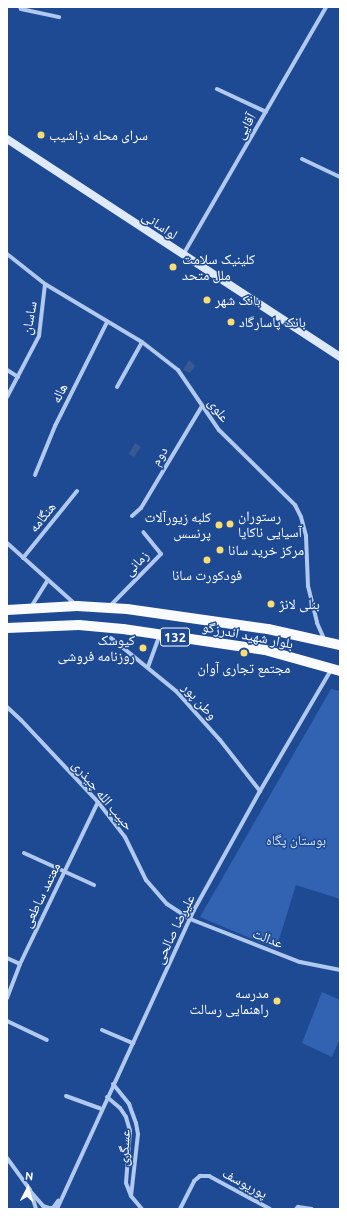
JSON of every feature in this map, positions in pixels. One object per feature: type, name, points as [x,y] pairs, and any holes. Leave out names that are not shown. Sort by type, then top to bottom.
[{"type":"main road","name":"لواسانی","points":[[7,139],[183,256],[340,357]]},
{"type":"main road","name":"بلوار شهید اندرزگو","points":[[7,610],[77,606],[108,608],[268,629],[340,645]]},
{"type":"main road","name":"بلوار شهید اندرزگو","points":[[7,628],[79,625],[160,634],[265,650],[336,670]]},
{"type":"street","points":[[20,7],[21,9],[59,17]]},
{"type":"street","name":"آقایی","points":[[183,256],[326,7]]},
{"type":"street","points":[[217,89],[266,112]]},
{"type":"street","points":[[302,159],[340,177]]},
{"type":"street","name":"علوی","points":[[7,254],[45,284],[142,342],[178,370],[219,430],[295,505],[301,517],[306,536],[308,586],[318,623],[325,641]]},
{"type":"street","name":"ساسان","points":[[7,397],[39,336],[45,284]]},
{"type":"street","name":"هاله","points":[[34,475],[55,426],[107,322]]},
{"type":"street","points":[[117,386],[142,342]]},
{"type":"street","points":[[7,370],[18,377]]},
{"type":"street","name":"دوم","points":[[132,516],[141,508],[202,406]]},
{"type":"street","name":"هنگامه","points":[[23,558],[77,491]]},
{"type":"street","name":"زمانی","points":[[108,608],[161,554],[143,532]]},
{"type":"street","points":[[7,543],[77,606]]},
{"type":"street","points":[[29,609],[48,580]]},
{"type":"street","points":[[148,667],[160,634]]},
{"type":"street","name":"وطن پور","points":[[111,638],[176,690],[220,740],[260,792]]},
{"type":"street","name":"علیرضا صالحی","points":[[57,1209],[107,1097],[190,919],[260,792],[336,670]]},
{"type":"street","name":"حبیب الله چیذری","points":[[7,707],[98,802],[125,837],[146,880],[167,904],[190,919]]},
{"type":"street","name":"معتمد ساطعی","points":[[7,998],[20,964],[98,802]]},
{"type":"street","points":[[24,853],[94,885]]},
{"type":"street","name":"عدالت","points":[[190,919],[300,962],[340,970]]},
{"type":"street","points":[[7,958],[20,964]]},
{"type":"street","points":[[7,1021],[47,1040]]},
{"type":"street","points":[[102,1030],[132,1043]]},
{"type":"street","name":"عسگری","points":[[113,1084],[129,1104],[136,1123],[138,1134],[131,1196]]},
{"type":"street","points":[[66,1096],[102,1109]]},
{"type":"street","name":"عسگری","points":[[107,1097],[120,1108],[126,1117],[130,1131],[126,1183],[131,1196],[142,1209]]},
{"type":"street","points":[[7,1158],[43,1206],[53,1208],[62,1197]]},
{"type":"street","name":"پوریوسف","points":[[180,1209],[194,1181],[200,1176],[208,1176],[270,1209]]},
{"type":"street","points":[[30,1190],[36,1209]]},
{"type":"street","points":[[296,1209],[298,1207],[312,1209]]},
{"type":"green space","name":"بوستان پگاه","points":[[331,689],[340,691],[340,899],[296,885],[276,949],[200,917]]},
{"type":"green space","points":[[322,992],[340,1000],[340,1038],[332,1057],[302,1043]]},
{"type":"shaded area","points":[[189,360],[195,366],[190,373],[183,370]]},
{"type":"shaded area","points":[[135,443],[141,447],[134,457],[129,454]]},
{"type":"place","name":"سرای محله دزاشیب","points":[[41,135]]},
{"type":"place","name":"کلینیک سلامت ملل متحد","points":[[173,267]]},
{"type":"place","name":"بانک شهر","points":[[207,300]]},
{"type":"place","name":"بانک پاسارگاد","points":[[231,322]]},
{"type":"place","name":"رستوران آسیایی ناکایا","points":[[230,524]]},
{"type":"place","name":"کلبه زیورآلات پرنسس","points":[[219,525]]},
{"type":"place","name":"مرکز خرید سانا","points":[[220,550]]},
{"type":"place","name":"فودکورت سانا","points":[[207,560]]},
{"type":"place","name":"بنلی لانژ","points":[[271,604]]},
{"type":"place","name":"کیوسک روزنامه فروشی","points":[[143,648]]},
{"type":"place","name":"مجتمع تجاری آوان","points":[[244,653]]},
{"type":"place","name":"مدرسه راهنمایی رسالت","points":[[277,1001]]}]
